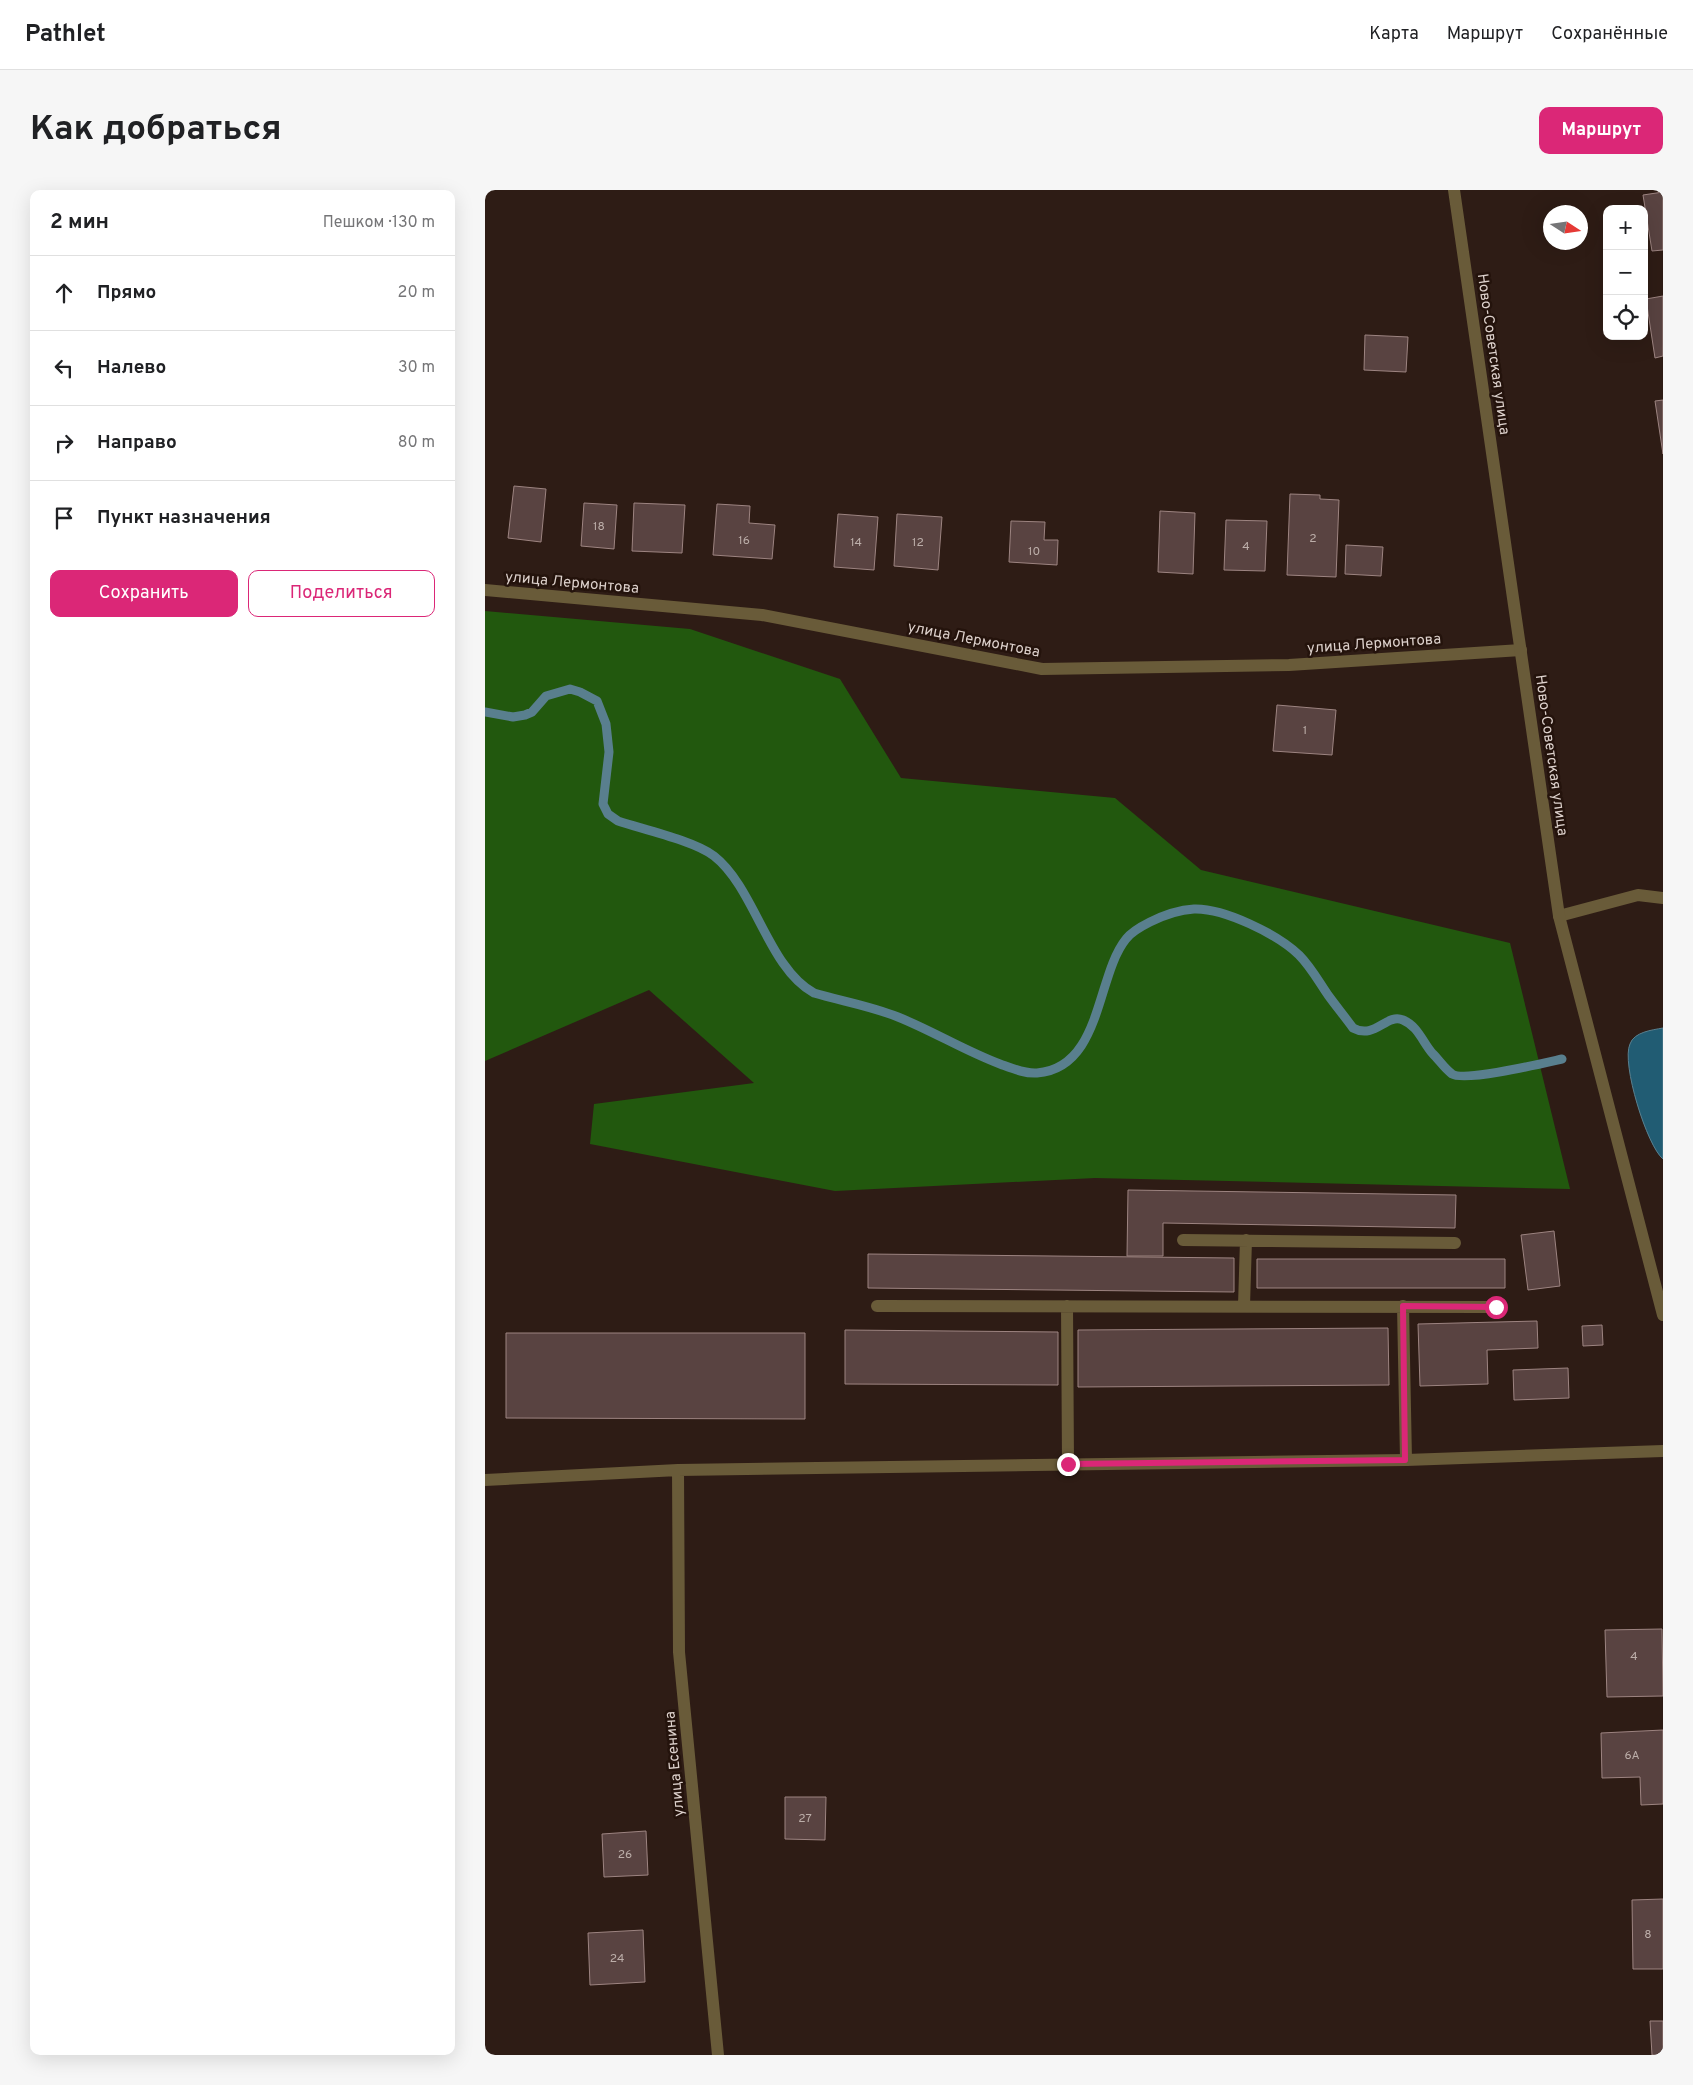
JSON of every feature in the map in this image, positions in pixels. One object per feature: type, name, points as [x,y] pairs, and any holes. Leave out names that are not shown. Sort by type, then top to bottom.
[{"type":"street","name":"Ново-Советская улица","points":[[1453,190],[1559,916],[1663,1316]]},
{"type":"street","name":"улица Лермонтова","points":[[485,590],[762,615],[1042,669],[1289,665],[1521,650]]},
{"type":"street","points":[[1559,916],[1638,895],[1663,898]]},
{"type":"street","points":[[1183,1240],[1455,1243]]},
{"type":"street","points":[[1245,1306],[1246,1240]]},
{"type":"street","points":[[877,1306],[1496,1307]]},
{"type":"street","points":[[1067,1306],[1068,1464]]},
{"type":"street","points":[[1403,1306],[1405,1460]]},
{"type":"street","points":[[485,1480],[678,1470],[1405,1460],[1663,1451]]},
{"type":"street","name":"улица Есенина","points":[[678,1470],[679,1652],[718,2055]]},
{"type":"green space","points":[[485,611],[690,629],[840,679],[901,778],[1115,798],[1201,870],[1510,943],[1570,1189],[1095,1178],[835,1191],[590,1144],[594,1104],[754,1083],[649,990],[485,1061]]},
{"type":"water","points":[[1663,1028],[1663,1159],[1650,1138],[1637,1104],[1632,1085],[1628,1054],[1632,1040],[1639,1034]]},
{"type":"building","points":[[1663,192],[1663,250],[1652,251],[1648,226],[1648,205],[1645,205],[1643,195]]},
{"type":"building","points":[[1663,296],[1663,356],[1655,358],[1648,312],[1648,299]]},
{"type":"building","points":[[1365,335],[1408,337],[1406,372],[1364,370]]},
{"type":"building","points":[[1663,400],[1663,454],[1655,401]]},
{"type":"building","points":[[514,486],[546,489],[541,542],[508,538]]},
{"type":"building","points":[[1290,494],[1320,495],[1320,499],[1339,500],[1336,577],[1287,575]]},
{"type":"building","points":[[584,503],[617,505],[614,549],[581,546]]},
{"type":"building","points":[[634,503],[685,505],[682,553],[632,551]]},
{"type":"building","points":[[717,504],[750,506],[749,523],[775,525],[772,559],[713,555]]},
{"type":"building","points":[[1160,511],[1195,513],[1193,574],[1158,572]]},
{"type":"building","points":[[838,514],[878,517],[874,570],[834,567]]},
{"type":"building","points":[[897,514],[942,517],[938,570],[894,566]]},
{"type":"building","points":[[1226,520],[1267,521],[1265,571],[1224,570]]},
{"type":"building","points":[[1011,521],[1045,522],[1044,540],[1058,540],[1057,565],[1009,562]]},
{"type":"building","points":[[1346,545],[1383,547],[1381,576],[1345,574]]},
{"type":"building","points":[[1277,705],[1336,710],[1332,755],[1273,751]]},
{"type":"building","points":[[1128,1190],[1456,1195],[1455,1228],[1163,1223],[1163,1256],[1127,1256]]},
{"type":"building","points":[[1554,1231],[1560,1286],[1528,1290],[1521,1235]]},
{"type":"building","points":[[868,1254],[1234,1258],[1234,1292],[868,1288]]},
{"type":"building","points":[[1257,1259],[1505,1259],[1505,1288],[1257,1288]]},
{"type":"building","points":[[1537,1321],[1538,1348],[1487,1350],[1488,1384],[1420,1386],[1418,1324]]},
{"type":"building","points":[[1602,1325],[1603,1345],[1583,1346],[1582,1326]]},
{"type":"building","points":[[1388,1328],[1389,1385],[1078,1387],[1078,1330]]},
{"type":"building","points":[[845,1330],[1058,1332],[1058,1385],[845,1384]]},
{"type":"building","points":[[506,1333],[805,1333],[805,1419],[506,1418]]},
{"type":"building","points":[[1568,1368],[1569,1398],[1514,1400],[1513,1370]]},
{"type":"building","points":[[1662,1629],[1663,1696],[1607,1697],[1605,1630]]},
{"type":"building","points":[[1663,1730],[1663,1804],[1641,1805],[1640,1777],[1602,1778],[1601,1733]]},
{"type":"building","points":[[785,1797],[826,1797],[825,1840],[785,1839]]},
{"type":"building","points":[[646,1831],[648,1875],[604,1877],[602,1834]]},
{"type":"building","points":[[1663,1899],[1663,1969],[1633,1969],[1632,1900]]},
{"type":"building","points":[[643,1930],[645,1982],[590,1985],[588,1933]]},
{"type":"building","points":[[1650,2021],[1663,2021],[1663,2055],[1652,2055]]},
{"type":"waterway","points":[[485,712],[513,717],[525,715],[532,712],[546,696],[570,689],[597,701],[606,724],[609,752],[603,804],[608,814],[618,821],[682,840],[714,856],[728,870],[740,887],[785,966],[798,981],[814,993],[888,1013],[924,1028],[987,1059],[1013,1069],[1037,1073],[1058,1067],[1074,1055],[1086,1038],[1095,1018],[1116,955],[1126,939],[1137,929],[1155,919],[1194,909],[1220,913],[1235,918],[1278,939],[1299,955],[1353,1028],[1368,1031],[1391,1020],[1403,1020],[1413,1026],[1429,1050],[1452,1074],[1460,1076],[1488,1074],[1562,1059]]},
{"type":"route","points":[[1068,1464],[1405,1460],[1403,1306],[1496,1307]]}]
